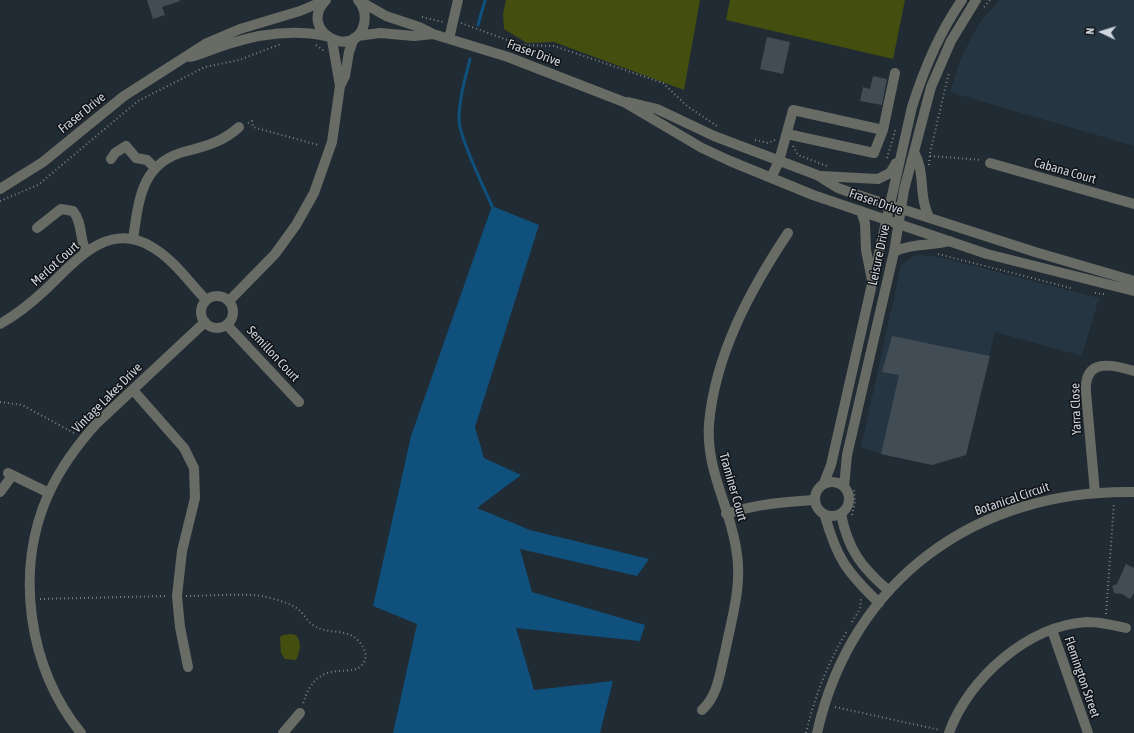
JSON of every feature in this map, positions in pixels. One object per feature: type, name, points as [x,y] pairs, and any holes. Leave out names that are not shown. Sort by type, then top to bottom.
[{"type":"street","name":"Fraser Drive","points":[[358,0],[386,16],[419,27],[433,34],[520,61],[624,102],[702,148],[771,178],[950,242],[1000,257],[1134,291]]},
{"type":"street","points":[[229,301],[275,254],[308,204],[320,179],[332,142],[340,86],[345,76],[349,52],[355,37],[364,26],[365,17],[363,7],[358,0]]},
{"type":"street","points":[[449,38],[458,0]]},
{"type":"street","name":"Leisure Drive","points":[[814,500],[817,490],[824,483],[831,465],[887,220],[899,158],[912,107],[927,62],[945,25],[962,0]]},
{"type":"street","name":"Leisure Drive","points":[[841,514],[848,506],[849,501],[845,468],[894,252],[901,209],[931,87],[939,66],[957,30],[976,0]]},
{"type":"street","name":"Fraser Drive","points":[[0,189],[43,162],[124,96],[207,43],[240,28],[300,11],[325,1]]},
{"type":"street","points":[[325,1],[320,8],[318,20],[320,28],[329,38],[340,86]]},
{"type":"street","name":"Fraser Drive","points":[[182,59],[197,56],[227,44],[257,37],[293,33],[311,33],[343,42],[355,37],[380,32],[414,36],[433,34]]},
{"type":"street","points":[[787,134],[874,153],[883,130],[895,74]]},
{"type":"street","name":"Fraser Drive","points":[[624,102],[658,109],[714,136],[779,162],[817,175],[838,188],[1035,252],[1134,281]]},
{"type":"street","points":[[771,178],[779,162],[793,110],[883,130]]},
{"type":"street","points":[[133,239],[142,189],[148,177],[155,168],[175,155],[221,141],[239,127]]},
{"type":"street","points":[[111,159],[126,146],[136,158],[147,160],[155,168]]},
{"type":"street","points":[[914,152],[919,162],[922,200],[929,217]]},
{"type":"street","points":[[817,175],[878,179],[890,173],[899,158]]},
{"type":"street","name":"Cabana Court","points":[[990,162],[1134,204]]},
{"type":"street","points":[[37,228],[61,209],[73,211],[80,224],[82,243],[86,251]]},
{"type":"street","points":[[860,211],[865,223],[866,250],[873,282]]},
{"type":"street","name":"Traminer Court","points":[[702,710],[710,702],[718,681],[738,591],[738,557],[732,530],[716,483],[709,452],[709,426],[713,393],[745,302],[761,273],[788,233]]},
{"type":"street","name":"Merlot Court","points":[[0,324],[27,306],[86,251],[114,239],[133,239],[144,242],[159,251],[206,300]]},
{"type":"street","points":[[894,252],[908,247],[936,245],[950,242]]},
{"type":"street","points":[[218,296],[229,301],[234,313],[227,325],[216,328],[205,322],[201,311],[206,300],[218,296]]},
{"type":"street","name":"Vintage Lakes Drive","points":[[81,733],[59,701],[46,673],[35,633],[30,581],[35,537],[49,492],[84,438],[97,423],[205,322]]},
{"type":"street","name":"Semillon Court","points":[[227,325],[299,402]]},
{"type":"street","points":[[852,378],[858,371],[867,334],[877,327]]},
{"type":"street","name":"Yarra Close","points":[[1095,492],[1086,392],[1087,380],[1092,370],[1103,365],[1113,365],[1134,371]]},
{"type":"street","points":[[133,390],[184,448],[194,468],[196,498],[182,551],[177,596],[180,627],[188,667]]},
{"type":"street","points":[[843,416],[853,431]]},
{"type":"street","points":[[0,492],[10,474],[49,492]]},
{"type":"street","points":[[824,483],[834,482],[848,487]]},
{"type":"street","name":"Botanical Circuit","points":[[817,733],[824,705],[844,656],[857,633],[889,591],[922,559],[949,540],[978,523],[1037,502],[1095,492],[1134,492]]},
{"type":"street","points":[[726,514],[757,505],[814,500],[818,510],[825,516],[831,517],[841,514],[843,527],[855,555],[865,570],[889,591]]},
{"type":"street","points":[[825,516],[835,548],[840,558],[856,581],[879,603]]},
{"type":"street","points":[[949,732],[971,692],[999,661],[1020,646],[1052,630],[1079,623],[1105,624],[1126,628]]},
{"type":"street","name":"Flemington Street","points":[[1052,630],[1088,733]]},
{"type":"street","points":[[283,733],[300,713]]},
{"type":"path","points":[[982,11],[990,0]]},
{"type":"path","points":[[414,15],[453,24],[459,22],[520,45],[554,46],[663,83],[687,106],[720,127]]},
{"type":"path","points":[[0,201],[38,184],[138,101],[205,67],[239,60],[285,43]]},
{"type":"path","points":[[314,44],[325,53]]},
{"type":"path","points":[[929,166],[950,68]]},
{"type":"path","points":[[239,127],[252,121],[253,127],[318,145]]},
{"type":"path","points":[[750,139],[768,143],[775,140]]},
{"type":"path","points":[[930,156],[978,158],[990,162]]},
{"type":"path","points":[[933,254],[939,254],[1071,288]]},
{"type":"path","points":[[0,402],[22,405],[70,432],[84,438]]},
{"type":"path","points":[[848,487],[855,495],[855,502],[850,520]]},
{"type":"path","points":[[1105,624],[1115,492]]},
{"type":"path","points":[[806,733],[812,707],[825,669],[860,609],[862,603],[858,595]]},
{"type":"path","points":[[31,599],[263,596],[296,608],[316,627],[326,631],[348,634],[359,642],[366,655],[363,665],[355,669],[334,671],[317,678],[308,689],[300,713]]},
{"type":"path","points":[[824,705],[949,732]]},
{"type":"shaded area","points":[[999,0],[1134,0],[1134,146],[950,92],[961,58],[978,25]]},
{"type":"shaded area","points":[[914,255],[935,256],[1099,298],[1082,356],[995,332],[966,455],[932,465],[881,454],[861,447],[901,265]]},
{"type":"green space","points":[[506,0],[700,0],[684,90],[554,42],[527,43],[504,29],[503,14]]},
{"type":"green space","points":[[730,0],[905,0],[893,59],[726,20]]},
{"type":"green space","points":[[291,634],[296,635],[300,644],[299,654],[296,660],[285,659],[281,653],[280,637]]},
{"type":"water","points":[[492,206],[539,225],[475,427],[484,458],[521,475],[477,508],[530,530],[649,559],[637,576],[520,549],[532,592],[645,625],[640,641],[516,628],[534,690],[613,681],[600,733],[393,733],[417,624],[373,606],[411,436]]},
{"type":"building","points":[[147,0],[180,1],[162,7],[165,15],[153,19]]},
{"type":"building","points":[[767,37],[790,42],[783,74],[760,69]]},
{"type":"building","points":[[873,76],[887,79],[882,105],[860,101],[863,87],[870,89]]},
{"type":"building","points":[[892,336],[990,356],[966,455],[932,465],[881,454],[899,375],[882,372]]},
{"type":"building","points":[[1126,564],[1134,568],[1134,593],[1130,599],[1122,594],[1114,593],[1112,586],[1117,584]]},
{"type":"waterway","points":[[478,25],[485,0]]},
{"type":"waterway","points":[[470,59],[460,104],[460,128],[472,163],[492,206]]}]
